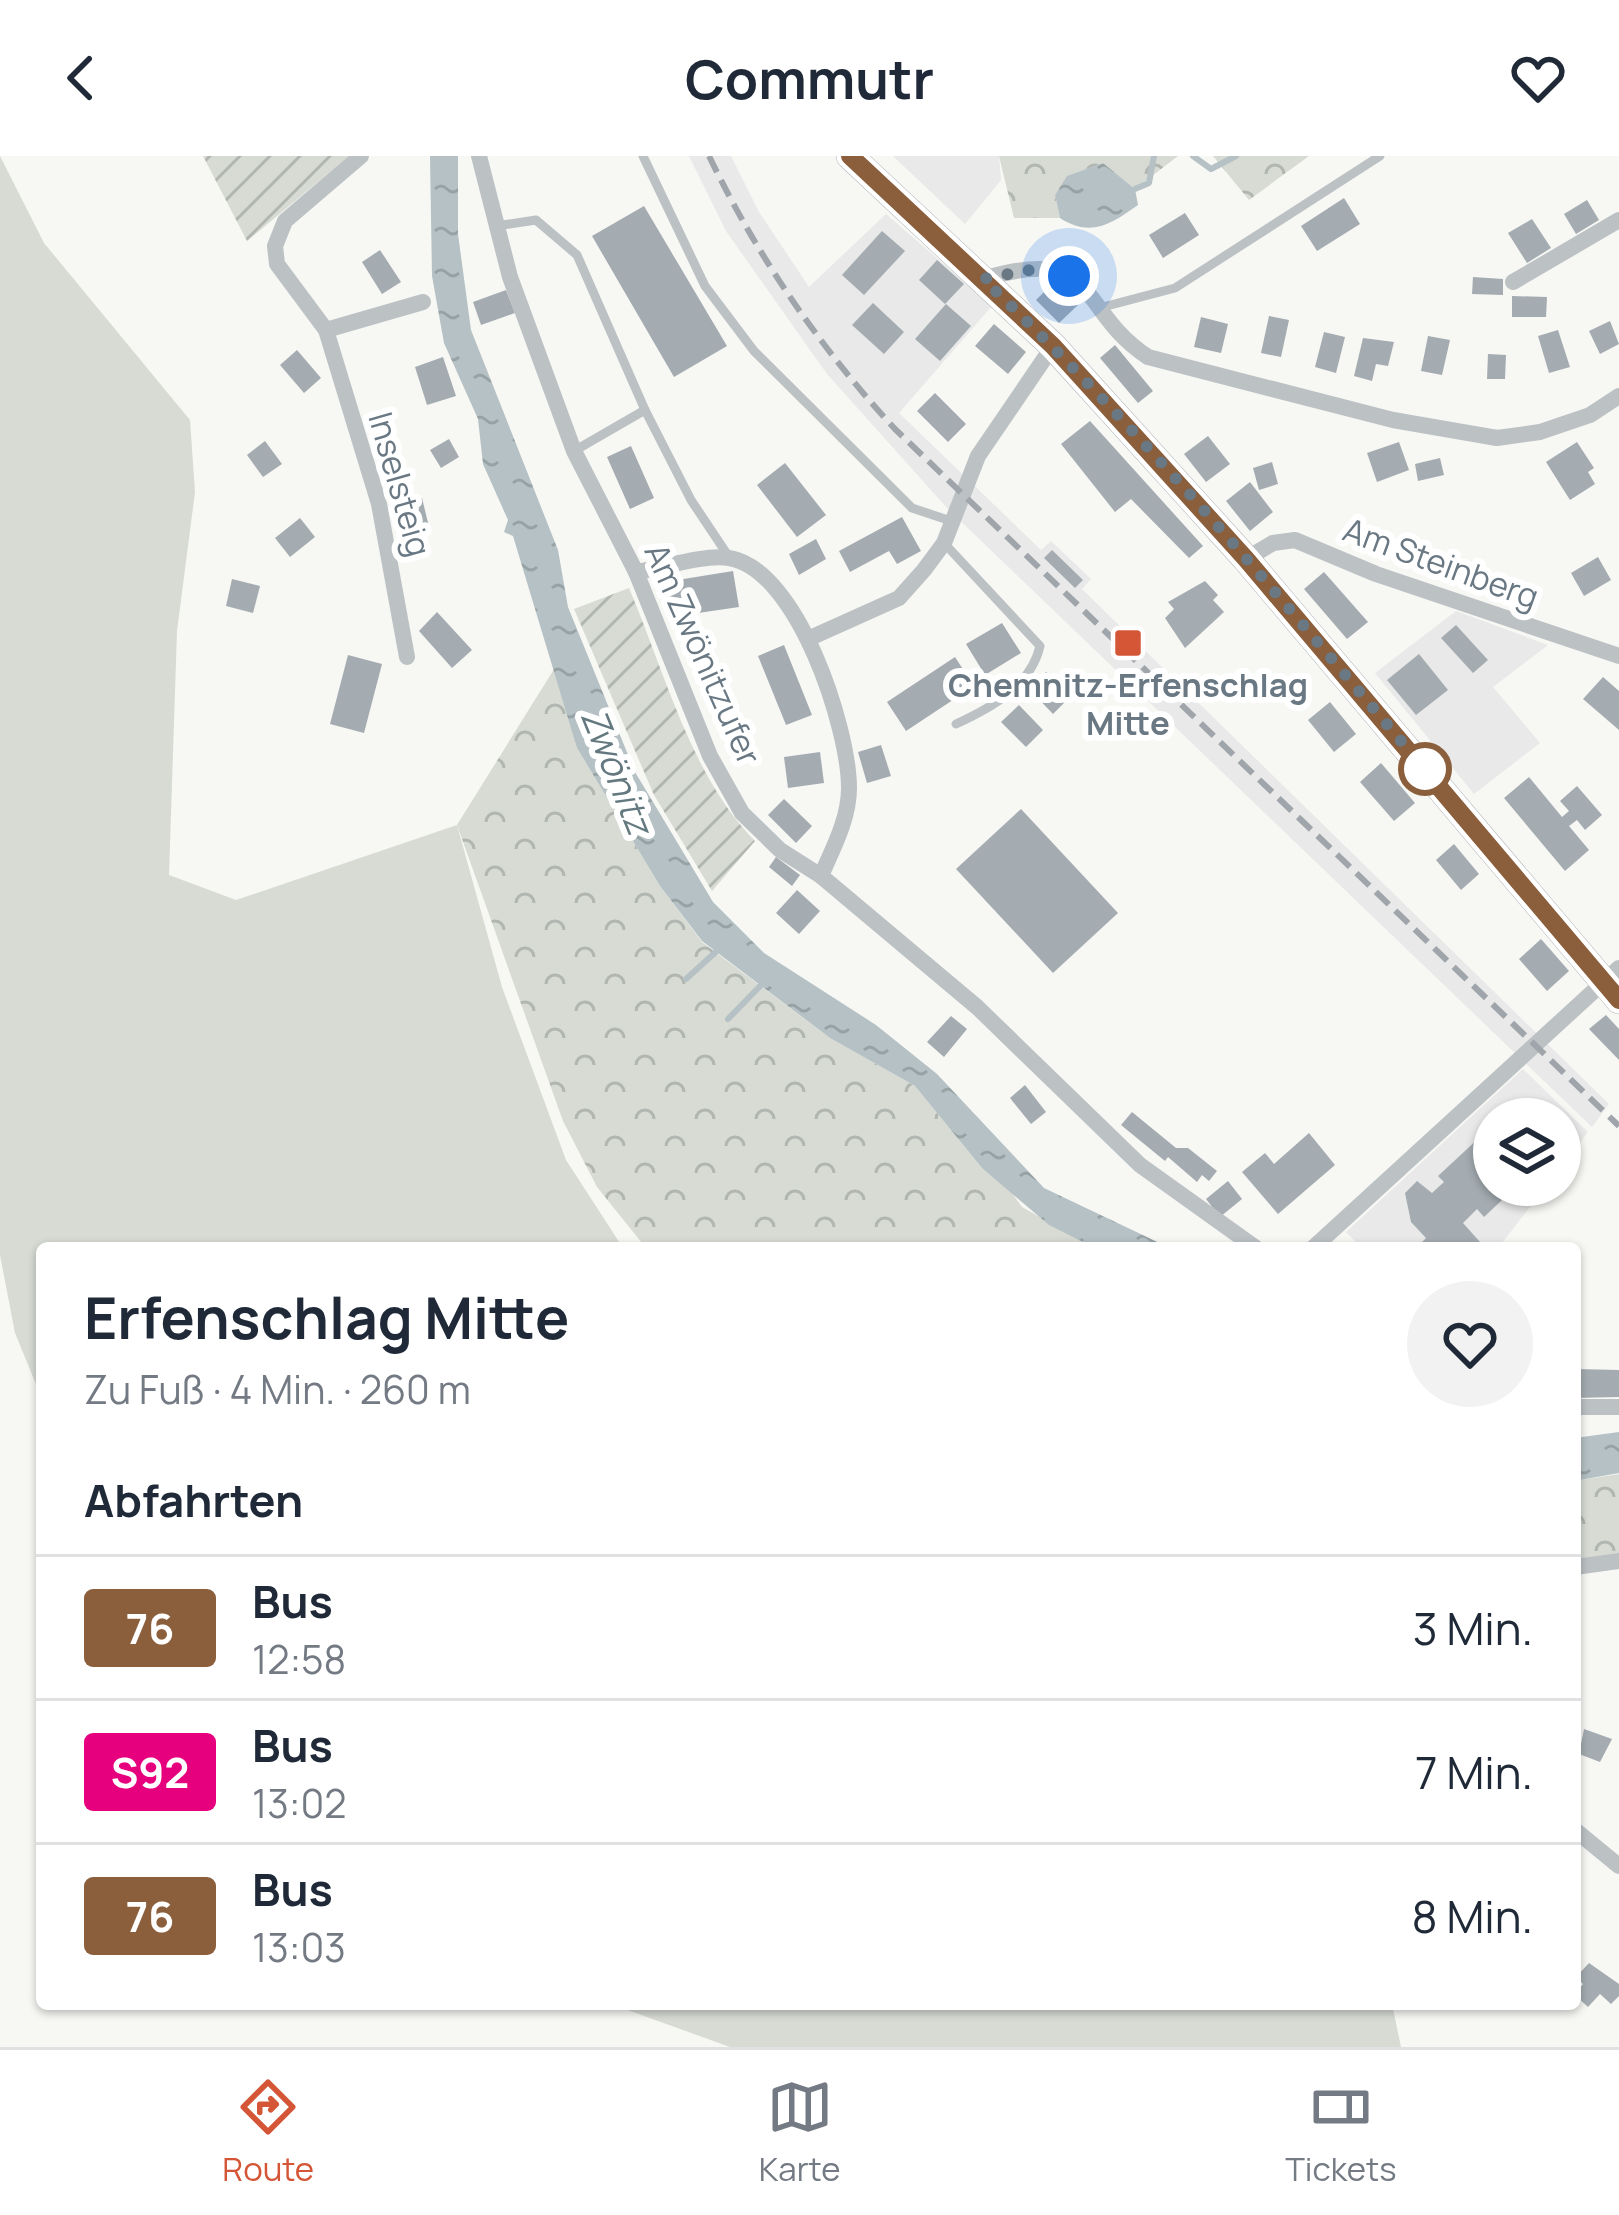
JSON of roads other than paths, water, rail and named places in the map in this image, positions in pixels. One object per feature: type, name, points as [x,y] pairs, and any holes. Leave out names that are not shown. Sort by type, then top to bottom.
[{"type":"main road","points":[[850,156],[1053,346],[1246,559],[1614,984]]},
{"type":"street","name":"Inselsteig","points":[[361,156],[285,220],[274,246],[277,264],[326,330],[328,350],[379,503],[407,657]]},
{"type":"street","name":"Am Zwönitzufer","points":[[479,156],[510,277],[574,451],[637,572],[710,757],[742,813],[780,850],[821,876],[977,1007],[1141,1165],[1248,1242]]},
{"type":"street","points":[[1513,282],[1619,220]]},
{"type":"street","points":[[983,279],[1050,266],[1069,276],[1103,307],[1124,341],[1148,357],[1393,420],[1497,438],[1540,432],[1590,415],[1619,396]]},
{"type":"street","points":[[326,330],[423,302]]},
{"type":"street","points":[[810,638],[899,598],[944,543],[978,456],[1053,346]]},
{"type":"street","name":"Am Steinberg","points":[[1246,559],[1273,543],[1295,540],[1376,574],[1619,656]]},
{"type":"street","points":[[637,572],[730,558],[765,578],[810,638],[850,784],[848,813],[821,876]]},
{"type":"street","points":[[1320,1242],[1614,984]]},
{"type":"street","points":[[1581,1407],[1619,1406]]},
{"type":"street","points":[[1581,1566],[1619,1561]]},
{"type":"street","points":[[1581,1835],[1619,1866]]},
{"type":"lane","points":[[643,156],[705,286],[754,351],[912,508],[951,521]]},
{"type":"lane","points":[[1103,307],[1174,288],[1380,156]]},
{"type":"lane","points":[[496,226],[536,220],[577,255],[645,410],[691,500],[730,558]]},
{"type":"lane","points":[[574,451],[645,410]]},
{"type":"lane","points":[[944,543],[1040,646],[1036,662],[1015,687],[988,710],[956,724]]},
{"type":"water","name":"Zwönitz","points":[[430,156],[458,156],[458,234],[471,330],[558,550],[568,607],[635,772],[713,902],[764,953],[876,1025],[937,1074],[1044,1188],[1157,1242],[1083,1242],[1049,1225],[982,1168],[915,1086],[830,1038],[702,941],[660,886],[577,748],[513,536],[504,532],[508,520],[483,464],[478,419],[444,343],[432,276]]},
{"type":"water","points":[[1103,163],[1135,189],[1138,205],[1110,223],[1091,228],[1060,218],[1055,195],[1067,176]]},
{"type":"water","points":[[1619,1432],[1619,1473],[1581,1480],[1581,1437]]},
{"type":"waterway","points":[[1135,189],[1149,183],[1154,156]]},
{"type":"waterway","points":[[1193,156],[1211,169],[1236,156]]},
{"type":"waterway","points":[[686,979],[719,949]]},
{"type":"waterway","points":[[728,1019],[763,983]]},
{"type":"railway","points":[[709,156],[792,300],[895,429],[1619,1126]]},
{"type":"place","name":"Chemnitz-Erfenschlag Mitte","points":[[1128,643]]}]
